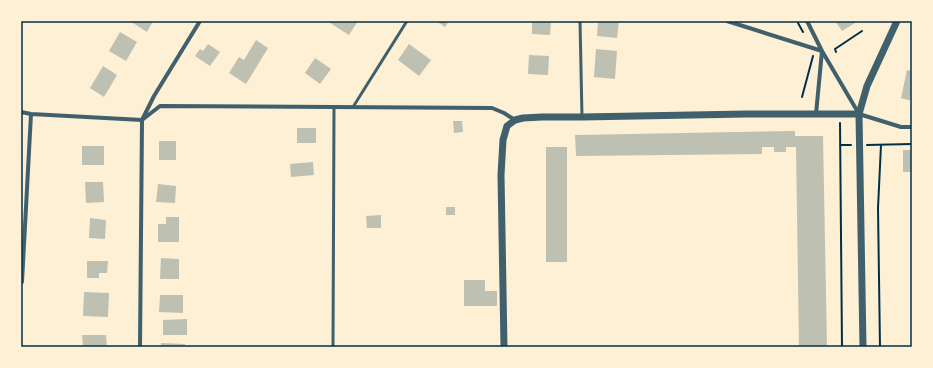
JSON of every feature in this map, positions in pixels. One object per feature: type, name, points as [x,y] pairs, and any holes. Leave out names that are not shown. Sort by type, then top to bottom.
[{"type":"street","points":[[140,347],[142,120],[154,96],[200,21]]},
{"type":"street","points":[[727,21],[822,51]]},
{"type":"street","points":[[808,21],[822,51],[859,114]]},
{"type":"street","points":[[863,347],[859,114],[866,86],[897,21]]},
{"type":"street","points":[[816,114],[822,51]]},
{"type":"street","points":[[21,112],[31,114],[142,120],[160,106],[492,108],[515,120]]},
{"type":"street","points":[[22,282],[31,114]]},
{"type":"street","points":[[504,347],[501,175],[503,140],[507,126],[515,120],[542,117],[859,114],[901,127],[912,127]]},
{"type":"lane","points":[[353,107],[407,21]]},
{"type":"lane","points":[[580,21],[582,117]]},
{"type":"lane","points":[[333,347],[334,107]]},
{"type":"path","points":[[836,52],[835,49],[862,31]]},
{"type":"path","points":[[802,97],[814,53]]},
{"type":"path","points":[[840,123],[842,347]]},
{"type":"path","points":[[840,145],[912,144]]},
{"type":"path","points":[[880,347],[878,208],[881,145]]},
{"type":"building","points":[[130,21],[153,21],[147,32]]},
{"type":"building","points":[[327,21],[358,21],[349,35]]},
{"type":"building","points":[[436,21],[449,21],[445,27]]},
{"type":"building","points":[[532,21],[551,21],[550,35],[532,34]]},
{"type":"building","points":[[598,21],[619,21],[617,38],[597,36]]},
{"type":"building","points":[[835,21],[854,21],[855,23],[842,31]]},
{"type":"building","points":[[120,32],[137,42],[126,61],[109,51]]},
{"type":"building","points":[[256,40],[268,48],[246,84],[229,73],[239,57],[244,60]]},
{"type":"building","points":[[208,44],[220,52],[210,66],[195,56],[200,49],[203,51]]},
{"type":"building","points":[[409,44],[431,60],[419,76],[398,60]]},
{"type":"building","points":[[596,49],[617,51],[615,79],[594,77]]},
{"type":"building","points":[[529,55],[549,56],[548,75],[528,74]]},
{"type":"building","points":[[315,58],[331,69],[320,84],[305,73]]},
{"type":"building","points":[[103,66],[117,75],[104,97],[90,88]]},
{"type":"building","points":[[907,70],[912,71],[912,101],[901,98]]},
{"type":"building","points":[[453,121],[462,121],[463,132],[454,133]]},
{"type":"building","points":[[297,128],[316,128],[316,143],[297,143]]},
{"type":"building","points":[[795,131],[795,136],[823,136],[827,347],[799,347],[796,147],[786,147],[786,152],[774,152],[774,147],[762,147],[762,154],[576,156],[575,135]]},
{"type":"building","points":[[159,141],[176,141],[176,160],[159,160]]},
{"type":"building","points":[[82,146],[104,146],[104,165],[82,165]]},
{"type":"building","points":[[546,147],[567,147],[567,262],[546,262]]},
{"type":"building","points":[[903,150],[912,150],[912,172],[903,172]]},
{"type":"building","points":[[313,162],[314,175],[291,177],[290,164]]},
{"type":"building","points":[[85,182],[103,182],[104,202],[86,203]]},
{"type":"building","points":[[158,184],[176,186],[175,203],[156,202]]},
{"type":"building","points":[[446,207],[455,207],[455,215],[446,215]]},
{"type":"building","points":[[381,215],[381,228],[367,228],[366,216]]},
{"type":"building","points":[[166,217],[179,217],[179,242],[158,242],[158,224],[166,224]]},
{"type":"building","points":[[90,218],[106,220],[105,239],[89,238]]},
{"type":"building","points":[[161,258],[179,259],[179,279],[160,279]]},
{"type":"building","points":[[87,261],[108,261],[107,273],[99,273],[99,278],[87,278]]},
{"type":"building","points":[[464,280],[485,280],[485,291],[497,291],[497,306],[464,306]]},
{"type":"building","points":[[84,292],[109,293],[108,317],[83,316]]},
{"type":"building","points":[[160,295],[183,295],[183,313],[159,312]]},
{"type":"building","points":[[187,319],[187,335],[163,335],[163,320]]},
{"type":"building","points":[[82,335],[106,335],[107,347],[83,347]]},
{"type":"building","points":[[161,343],[185,344],[185,347],[161,347]]}]
